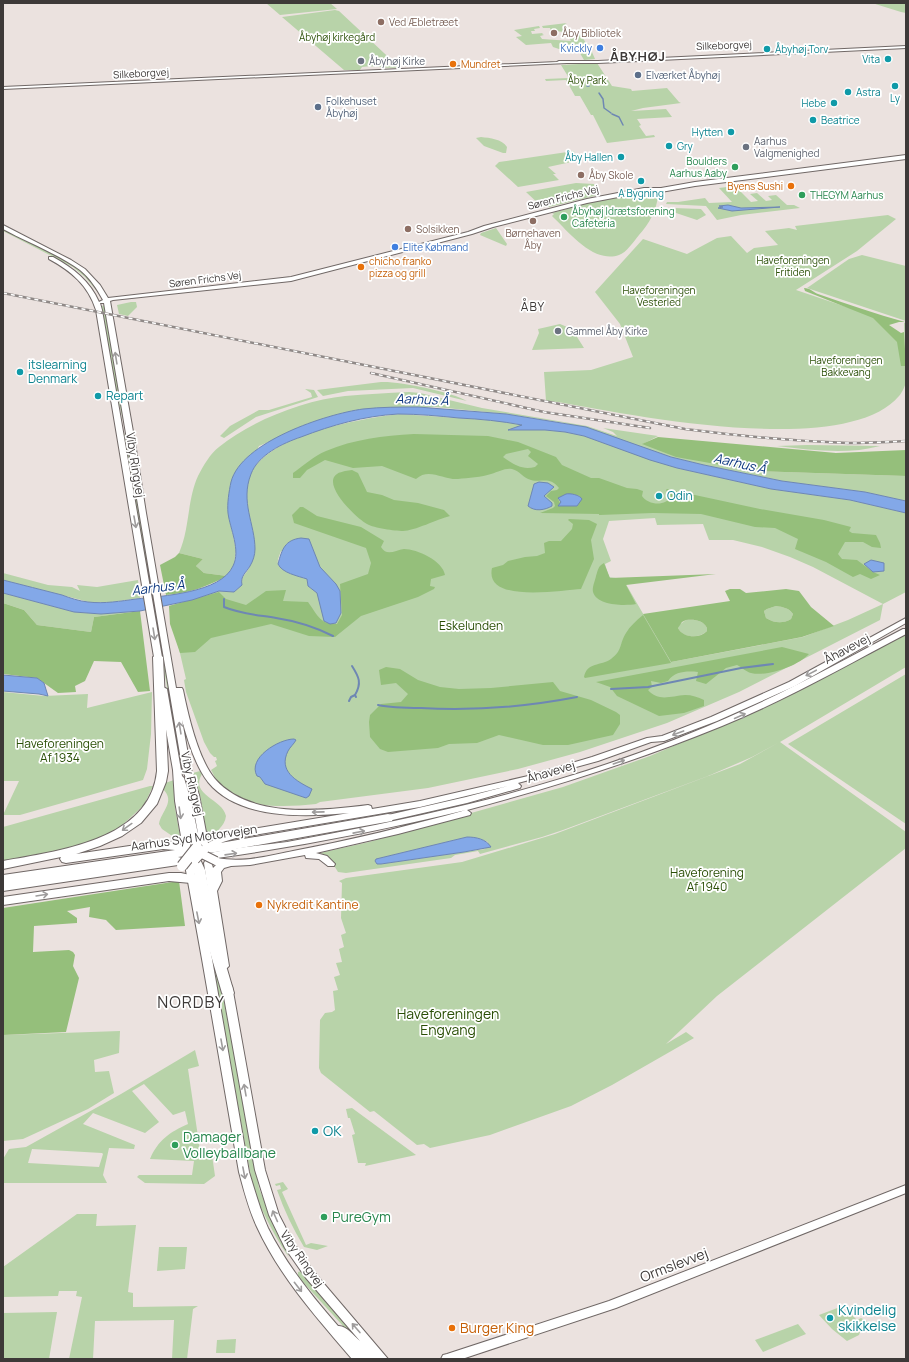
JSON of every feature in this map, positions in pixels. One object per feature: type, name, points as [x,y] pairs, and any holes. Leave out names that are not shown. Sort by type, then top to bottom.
[{"type":"highway","points":[[3,865],[77,851],[103,841],[122,831],[134,822],[154,800],[159,789],[162,775],[158,657]]},
{"type":"highway","name":"Aarhus Syd Motorvejen","points":[[3,879],[230,846],[388,818]]},
{"type":"highway","points":[[3,869],[171,845],[195,856]]},
{"type":"highway","points":[[3,901],[176,877],[195,856]]},
{"type":"highway","points":[[90,888],[129,879],[167,873],[195,856]]},
{"type":"highway","points":[[195,856],[212,938],[228,993]]},
{"type":"highway","name":"Aarhus Syd Motorvejen","points":[[3,887],[195,856]]},
{"type":"main road","name":"Silkeborgvej","points":[[3,88],[906,47]]},
{"type":"main road","name":"Søren Frichs Vej","points":[[103,302],[300,277],[464,235],[491,226],[585,201],[640,191],[651,191],[685,185],[906,157]]},
{"type":"main road","name":"Viby Ringvej","points":[[3,227],[76,266],[94,281],[103,302],[129,425],[186,766],[181,775]]},
{"type":"main road","points":[[3,233],[62,264],[85,282],[103,302]]},
{"type":"main road","name":"Viby Ringvej","points":[[103,302],[118,427],[158,657],[181,775],[179,806],[195,856],[212,890],[221,937],[228,993],[260,1170],[274,1215],[289,1245],[310,1275],[380,1359]]},
{"type":"main road","points":[[118,427],[129,425]]},
{"type":"main road","name":"Åhavevej","points":[[388,818],[497,792],[584,767],[714,719],[792,684],[906,620]]},
{"type":"main road","points":[[834,670],[906,626]]},
{"type":"main road","points":[[163,629],[173,657],[182,708],[201,761],[211,780],[220,789],[245,803],[288,812],[349,810],[454,796]]},
{"type":"main road","name":"Åhavevej","points":[[195,856],[305,842],[388,826],[500,799],[582,775],[714,727],[834,670],[906,631]]},
{"type":"main road","points":[[195,856],[216,842],[242,834],[389,810],[454,796],[528,778],[595,759],[650,740],[664,738]]},
{"type":"main road","name":"Viby Ringvej","points":[[181,775],[195,795],[195,856],[207,959],[248,1190],[258,1219],[274,1252],[294,1282],[359,1359]]},
{"type":"main road","points":[[212,890],[217,881],[216,871],[221,866],[354,843],[429,824],[581,779],[582,775]]},
{"type":"main road","points":[[195,856],[229,864]]},
{"type":"main road","points":[[261,860],[274,861],[318,856],[326,858],[331,864]]},
{"type":"main road","name":"Ormslevvej","points":[[447,1359],[625,1300],[906,1189]]},
{"type":"main road","points":[[313,1305],[380,1359]]},
{"type":"green space","points":[[266,3],[330,3],[337,9],[280,15]]},
{"type":"green space","points":[[872,3],[906,3],[906,13],[901,12]]},
{"type":"green space","name":"Åbyhøj kirkegård","points":[[335,10],[339,11],[399,67],[390,68],[367,66],[362,67],[360,70],[344,70],[282,17]]},
{"type":"green space","points":[[567,23],[565,24],[568,30],[567,32],[551,31],[550,28],[543,28],[542,26]]},
{"type":"green space","points":[[539,26],[540,28],[534,29],[535,31],[531,31],[532,34],[543,33],[542,34],[544,35],[540,36],[542,39],[571,41],[568,35],[580,34],[586,43],[588,43],[595,59],[584,60],[577,48],[559,49],[553,47],[551,43],[526,45],[516,37],[522,36],[514,30]]},
{"type":"green space","name":"Åby Park","points":[[597,63],[612,86],[631,89],[632,91],[667,88],[681,103],[631,111],[666,109],[672,117],[637,119],[641,125],[639,126],[646,136],[654,135],[655,137],[607,143],[593,115],[591,115],[580,96],[575,96],[566,80],[546,81],[545,79],[569,78],[561,65]]},
{"type":"green space","points":[[481,137],[496,139],[502,142],[507,147],[506,153],[484,146],[476,138]]},
{"type":"green space","points":[[574,151],[576,161],[548,167],[556,174],[553,174],[559,180],[518,187],[495,166],[499,162]]},
{"type":"green space","points":[[576,183],[594,184],[598,195],[549,207],[541,206],[526,192]]},
{"type":"green space","points":[[735,186],[751,202],[758,201],[750,194],[757,193],[766,201],[772,200],[768,196],[776,195],[787,205],[794,205],[800,208],[741,215],[717,220],[706,206],[666,204],[667,202],[705,198],[709,203],[732,202],[719,188]]},
{"type":"green space","points":[[643,193],[654,193],[658,195],[654,211],[643,231],[622,254],[619,255],[609,257],[591,251],[573,237],[552,216],[554,214],[552,213],[589,203]]},
{"type":"green space","points":[[673,208],[701,209],[706,215],[697,220],[673,212]]},
{"type":"green space","points":[[888,215],[896,219],[857,251],[796,290],[873,316],[897,337],[905,364],[904,323],[906,322],[905,385],[899,396],[872,415],[834,425],[787,429],[736,428],[684,422],[546,401],[544,372],[591,370],[633,357],[620,324],[595,292],[643,239],[687,254],[717,238],[731,236],[747,253],[754,248],[778,245],[765,231],[789,228],[797,230],[795,226]]},
{"type":"green space","points":[[496,228],[507,244],[506,246],[480,235],[481,233]]},
{"type":"green space","points":[[3,229],[68,262],[86,276],[101,296],[85,277],[73,267],[3,231]]},
{"type":"green space","points":[[862,255],[906,266],[906,321],[807,288],[849,259]]},
{"type":"green space","points":[[804,288],[883,316],[905,322],[889,325],[901,333],[904,332],[906,366],[901,366],[897,342],[873,318],[805,291]]},
{"type":"green space","points":[[136,302],[137,307],[128,316],[119,314],[117,305]]},
{"type":"green space","points":[[105,305],[125,420],[123,420],[116,392],[102,306]]},
{"type":"green space","points":[[560,324],[572,329],[584,348],[532,350],[539,333],[538,329]]},
{"type":"green space","points":[[381,382],[400,383],[425,388],[450,394],[467,401],[413,388],[348,391],[323,396],[317,390]]},
{"type":"green space","points":[[305,389],[314,390],[318,397],[256,417],[224,438],[220,436],[230,426],[259,410],[269,410],[312,397],[311,393]]},
{"type":"green space","points":[[409,392],[420,393],[482,408],[587,426],[617,436],[613,432],[603,428],[658,436],[643,444],[755,471],[906,476],[906,501],[865,492],[782,481],[704,465],[671,457],[565,423],[506,414],[436,407],[362,410],[325,418],[259,446],[228,512],[236,550],[234,565],[227,576],[204,573],[196,566],[203,559],[179,553],[185,534],[194,485],[204,464],[219,447],[262,420],[313,402],[345,396]]},
{"type":"green space","name":"Eskelunden","points":[[399,414],[503,421],[523,425],[509,430],[545,430],[565,432],[584,436],[677,468],[771,489],[850,500],[906,513],[906,592],[883,604],[880,620],[739,692],[667,723],[580,752],[518,769],[428,788],[320,802],[316,804],[280,806],[244,800],[219,783],[211,770],[217,766],[215,761],[217,760],[216,757],[210,753],[204,742],[186,692],[184,680],[186,679],[169,606],[219,591],[234,592],[242,585],[242,579],[251,563],[254,542],[248,513],[247,485],[254,468],[268,454],[288,442],[311,433],[359,420]],"holes":[[[655,518],[657,525],[703,524],[709,540],[733,540],[762,547],[790,557],[813,567],[883,604],[848,620],[803,637],[671,662],[622,579],[609,577],[605,564],[611,561],[603,539],[609,521]],[[281,551],[317,560],[320,568],[317,593],[308,586],[307,579],[279,567],[278,561]]]},
{"type":"green space","points":[[123,432],[134,479],[154,599],[152,600]]},
{"type":"green space","points":[[414,434],[488,436],[518,442],[556,457],[562,465],[591,478],[599,478],[627,488],[643,491],[642,496],[652,503],[657,504],[669,500],[671,496],[666,490],[667,489],[760,509],[824,520],[851,527],[849,531],[852,533],[876,535],[881,548],[872,547],[863,542],[845,542],[838,554],[842,559],[857,560],[873,572],[880,575],[871,579],[860,574],[853,577],[826,562],[795,549],[798,539],[775,528],[755,527],[701,514],[653,513],[599,515],[540,513],[555,506],[554,502],[546,496],[551,491],[559,488],[549,481],[535,481],[528,479],[512,469],[506,469],[487,475],[470,478],[452,479],[426,474],[416,479],[382,466],[353,468],[325,460],[307,470],[300,478],[293,478],[293,473],[313,458],[337,447],[380,437]],"holes":[[[528,449],[531,452],[528,456],[538,464],[535,467],[526,468],[518,466],[503,457],[506,454]],[[572,494],[580,496],[577,506],[560,503],[558,499]]]},
{"type":"green space","points":[[658,437],[836,453],[906,450],[906,476],[755,471],[676,457],[642,444]]},
{"type":"green space","points":[[777,446],[880,446],[867,449],[829,451]]},
{"type":"green space","points":[[352,470],[358,473],[367,492],[382,495],[394,500],[418,503],[444,510],[450,516],[420,527],[403,531],[379,528],[367,524],[349,509],[337,493],[333,479],[338,473]]},
{"type":"green space","points":[[300,507],[303,507],[317,516],[361,527],[384,541],[381,547],[386,552],[404,549],[416,551],[429,557],[440,565],[445,575],[431,579],[430,586],[435,587],[434,589],[418,597],[361,616],[335,637],[309,636],[271,624],[211,638],[195,652],[180,653],[170,624],[169,606],[219,592],[226,599],[246,605],[266,591],[286,590],[283,601],[308,602],[323,621],[331,624],[337,624],[342,615],[340,584],[368,574],[371,563],[366,548],[294,523],[292,515]]},
{"type":"green space","points":[[568,520],[589,520],[597,524],[591,540],[594,559],[581,589],[526,592],[512,591],[500,587],[493,579],[492,568],[503,565],[508,561],[537,556],[545,553],[544,543],[549,541],[561,541],[572,529],[573,524]]},
{"type":"green space","points":[[179,553],[203,559],[196,566],[204,573],[227,576],[198,589],[166,595],[160,565],[175,557]]},
{"type":"green space","points":[[604,563],[610,578],[716,574],[626,585],[636,604],[619,605],[600,600],[593,592],[593,586],[598,570],[600,565]]},
{"type":"green space","points":[[3,573],[48,585],[72,587],[80,591],[77,585],[97,587],[138,580],[140,598],[112,602],[89,602],[3,580]]},
{"type":"green space","points":[[730,589],[740,589],[746,593],[786,589],[799,591],[811,607],[834,626],[802,637],[671,662],[643,614],[730,601],[725,591]],"holes":[[[776,606],[790,610],[793,614],[791,619],[785,622],[778,622],[766,618],[764,611]],[[686,620],[695,620],[703,623],[707,628],[707,631],[704,634],[696,636],[684,634],[678,628],[682,622]]]},
{"type":"green space","points":[[3,593],[74,612],[101,614],[140,611],[94,617],[91,632],[37,625],[24,610],[3,603]]},
{"type":"green space","points":[[3,603],[24,610],[37,625],[91,632],[94,617],[140,611],[150,691],[138,692],[121,662],[94,661],[85,681],[75,686],[76,692],[58,693],[37,678],[3,674]]},
{"type":"green space","points":[[153,606],[155,606],[181,768]]},
{"type":"green space","points":[[776,606],[790,610],[793,614],[791,619],[785,622],[778,622],[766,618],[764,611]]},
{"type":"green space","points":[[643,615],[671,663],[585,678],[584,677],[588,669],[615,656],[628,630]]},
{"type":"green space","points":[[686,620],[695,620],[703,623],[707,628],[707,631],[704,634],[696,636],[684,634],[678,628],[679,625]]},
{"type":"green space","points":[[906,634],[906,667],[780,742],[906,832],[906,848],[717,996],[666,1044],[686,1032],[694,1038],[612,1085],[571,1106],[490,1135],[430,1148],[424,1144],[417,1145],[374,1111],[370,1112],[321,1073],[319,1068],[320,1020],[325,1013],[335,1010],[333,991],[338,990],[334,977],[340,975],[336,963],[342,962],[339,949],[344,947],[341,935],[346,933],[341,918],[342,883],[339,881],[346,878],[462,862],[555,834],[740,764],[778,743],[752,757],[708,776],[563,830],[480,854],[478,851],[455,855],[451,858],[346,873],[338,872],[328,856],[320,853],[369,842],[563,787],[650,756],[777,702]],"holes":[[[467,837],[478,838],[488,842],[485,849],[381,864],[377,864],[375,861],[376,859]]]},
{"type":"green space","points":[[782,647],[809,654],[798,663],[773,672],[758,674],[751,673],[737,665],[726,668],[706,684],[696,681],[698,672],[678,673],[668,681],[661,683],[651,681],[652,687],[648,690],[656,696],[665,697],[688,695],[704,700],[704,706],[684,713],[659,716],[617,696],[610,687],[596,682]]},
{"type":"green space","points":[[386,667],[400,669],[418,680],[440,687],[459,689],[491,688],[553,682],[560,691],[591,700],[616,712],[620,715],[620,724],[613,735],[568,745],[543,745],[499,735],[477,743],[449,744],[438,748],[388,752],[380,749],[370,737],[370,715],[381,704],[401,702],[408,694],[396,683],[381,685],[379,670]]},
{"type":"green space","points":[[906,674],[906,824],[788,744]]},
{"type":"green space","name":"Haveforeningen Af 1934","points":[[3,692],[44,696],[88,694],[87,708],[152,692],[151,734],[147,769],[143,780],[20,815],[3,815],[19,781],[3,781]]},
{"type":"green space","points":[[200,771],[202,774],[199,781],[200,787],[203,792],[224,810],[226,816],[224,823],[214,835],[211,842],[208,842],[200,795],[193,773]]},
{"type":"green space","points":[[174,780],[175,808],[181,842],[162,829],[159,824],[168,802],[167,794],[163,789],[165,783]]},
{"type":"green space","points":[[153,786],[144,805],[118,829],[77,848],[3,862],[3,827]]},
{"type":"green space","points":[[179,881],[185,926],[116,930],[106,920],[89,917],[90,907],[67,911],[77,918],[77,923],[34,926],[33,952],[69,950],[75,955],[73,966],[79,978],[66,1032],[3,1035],[3,908]]},
{"type":"green space","points":[[204,918],[224,1001],[259,1188],[275,1229],[289,1257],[269,1224],[253,1188]]},
{"type":"green space","points":[[120,1031],[119,1053],[94,1060],[95,1072],[109,1071],[114,1093],[88,1109],[23,1139],[3,1141],[3,1035]]},
{"type":"green space","points":[[195,1050],[199,1066],[188,1069],[201,1157],[212,1155],[215,1176],[204,1184],[145,1183],[137,1177],[139,1175],[192,1175],[194,1161],[150,1159],[153,1152],[165,1137],[188,1124],[185,1111],[173,1115],[144,1084],[132,1091],[159,1122],[145,1133],[93,1113],[83,1124],[135,1145],[134,1149],[109,1148],[103,1175],[107,1183],[3,1183],[3,1159],[9,1149],[26,1147],[121,1094]],"holes":[[[32,1149],[102,1153],[99,1167],[28,1163]]]},
{"type":"green space","points":[[352,1108],[416,1155],[365,1166],[366,1163],[358,1163],[352,1135],[355,1134],[346,1109]]},
{"type":"green space","points":[[283,1182],[288,1189],[282,1192],[306,1245],[311,1243],[328,1246],[317,1250],[304,1247],[289,1219],[277,1190],[281,1189],[280,1185],[276,1186],[275,1184]]},
{"type":"green space","points":[[77,1214],[97,1214],[96,1226],[136,1225],[128,1292],[133,1293],[133,1307],[198,1306],[193,1309],[187,1359],[172,1359],[174,1320],[95,1321],[93,1359],[69,1359],[82,1297],[76,1296],[77,1291],[59,1291],[58,1296],[3,1297],[3,1267]]},
{"type":"green space","points":[[159,1247],[187,1247],[185,1269],[157,1271]]},
{"type":"green space","points":[[301,1271],[370,1353],[354,1338],[298,1277],[298,1272]]},
{"type":"green space","points":[[840,1307],[849,1317],[852,1315],[857,1320],[861,1318],[869,1322],[861,1329],[859,1335],[847,1341],[832,1329],[819,1315]]},
{"type":"green space","points":[[57,1312],[49,1359],[3,1359],[3,1313]]},
{"type":"green space","points":[[798,1324],[806,1334],[763,1352],[755,1340]]},
{"type":"green space","points":[[236,1339],[235,1353],[216,1353],[217,1340]]},
{"type":"water","points":[[728,205],[741,208],[780,207],[732,211],[718,208],[723,207],[719,206]]},
{"type":"water","points":[[383,407],[418,407],[506,414],[586,427],[671,457],[704,465],[782,481],[865,492],[906,501],[906,513],[850,500],[771,489],[677,468],[650,460],[584,436],[565,432],[545,430],[508,430],[522,425],[506,422],[413,414],[385,415],[336,425],[313,433],[279,446],[259,461],[251,474],[247,494],[247,503],[255,553],[251,564],[243,577],[242,585],[234,592],[219,591],[192,600],[140,611],[101,614],[74,612],[3,593],[3,580],[81,601],[94,603],[190,592],[204,588],[226,575],[233,566],[236,553],[228,513],[229,493],[231,482],[238,468],[251,454],[287,432],[328,417],[363,409]]},
{"type":"water","points":[[539,482],[548,483],[554,487],[544,496],[552,503],[552,506],[546,509],[537,510],[528,506],[534,484]]},
{"type":"water","points":[[566,494],[579,496],[582,499],[577,506],[558,506],[561,502],[558,498]]},
{"type":"water","points":[[301,538],[309,539],[320,567],[336,584],[340,591],[341,613],[336,623],[330,624],[324,621],[317,593],[308,586],[307,579],[283,570],[278,564],[285,546],[291,541]]},
{"type":"water","points":[[871,560],[884,563],[884,571],[873,572],[864,564]]},
{"type":"water","points":[[3,675],[37,678],[44,683],[48,696],[3,691]]},
{"type":"water","points":[[294,739],[296,740],[288,751],[285,764],[287,770],[295,779],[312,789],[309,796],[306,798],[265,784],[260,777],[257,776],[255,769],[256,763],[260,756],[266,751],[280,742]]},
{"type":"water","points":[[467,837],[480,839],[489,844],[491,847],[381,864],[377,864],[375,861],[376,859]]},
{"type":"waterway","points":[[589,86],[587,86],[590,81]]},
{"type":"waterway","points":[[599,93],[603,99],[604,108],[611,113]]},
{"type":"waterway","points":[[612,114],[619,117],[623,125]]},
{"type":"waterway","points":[[224,599],[224,607],[243,613],[283,619],[312,627],[333,636]]},
{"type":"waterway","points":[[611,689],[648,687],[741,668],[773,664]]},
{"type":"waterway","points":[[352,666],[359,680],[355,695]]},
{"type":"waterway","points":[[349,701],[351,697],[355,695]]},
{"type":"waterway","points":[[378,705],[405,708],[460,709],[519,706],[577,697]]},
{"type":"railway","points":[[3,293],[685,429],[766,438],[827,442],[855,443],[906,441]]},
{"type":"railway","points":[[371,373],[544,412],[650,428]]},
{"type":"place","name":"Ved Æbletræet","points":[[381,22]]},
{"type":"place","name":"Åby Bibliotek","points":[[554,33]]},
{"type":"place","name":"Kvickly","points":[[600,48]]},
{"type":"place","name":"Åbyhøj Torv","points":[[767,49]]},
{"type":"place","name":"Vita","points":[[888,59]]},
{"type":"place","name":"Åbyhøj Kirke","points":[[361,61]]},
{"type":"place","name":"Mundret","points":[[453,64]]},
{"type":"place","name":"Elværket Åbyhøj","points":[[638,75]]},
{"type":"place","name":"Ly","points":[[895,86]]},
{"type":"place","name":"Astra","points":[[848,92]]},
{"type":"place","name":"Hebe","points":[[834,103]]},
{"type":"place","name":"Folkehuset Åbyhøj","points":[[318,107]]},
{"type":"place","name":"Beatrice","points":[[813,120]]},
{"type":"place","name":"Hytten","points":[[731,132]]},
{"type":"place","name":"Gry","points":[[669,146]]},
{"type":"place","name":"Aarhus Valgmenighed","points":[[746,147]]},
{"type":"place","name":"Åby Hallen","points":[[621,157]]},
{"type":"place","name":"Boulders Aarhus Aaby","points":[[735,167]]},
{"type":"place","name":"Åby Skole","points":[[581,175]]},
{"type":"place","name":"A Bygning","points":[[641,181]]},
{"type":"place","name":"Byens Sushi","points":[[791,186]]},
{"type":"place","name":"THEGYM Aarhus","points":[[802,195]]},
{"type":"place","name":"Åbyhøj Idrætsforening Cafeteria","points":[[564,217]]},
{"type":"place","name":"Børnehaven Åby","points":[[533,221]]},
{"type":"place","name":"Solsikken","points":[[408,229]]},
{"type":"place","name":"Elite Købmand","points":[[395,247]]},
{"type":"place","name":"chicho franko pizza og grill","points":[[361,267]]},
{"type":"place","name":"Gammel Åby Kirke","points":[[558,331]]},
{"type":"place","name":"itslearning Denmark","points":[[20,372]]},
{"type":"place","name":"Repart","points":[[98,396]]},
{"type":"place","name":"Odin","points":[[659,496]]},
{"type":"place","name":"Nykredit Kantine","points":[[259,905]]},
{"type":"place","name":"OK","points":[[315,1131]]},
{"type":"place","name":"Damager Volleyballbane","points":[[175,1145]]},
{"type":"place","name":"PureGym","points":[[324,1217]]},
{"type":"place","name":"Kvindelig skikkelse","points":[[830,1318]]},
{"type":"place","name":"Burger King","points":[[452,1328]]},
{"type":"district","name":"ÅBYHØJ","points":[[638,56]]},
{"type":"district","name":"ÅBY","points":[[533,307]]},
{"type":"district","name":"NORDBY","points":[[191,1002]]},
{"type":"park label","name":"Haveforeningen Fritiden","points":[[793,266]]},
{"type":"park label","name":"Haveforeningen Vesterled","points":[[659,296]]},
{"type":"park label","name":"Haveforeningen Bakkevang","points":[[846,366]]},
{"type":"park label","name":"Haveforening Af 1940","points":[[707,880]]},
{"type":"park label","name":"Haveforeningen Engvang","points":[[448,1022]]},
{"type":"water label","name":"Aarhus Å","points":[[422,399]]},
{"type":"water label","name":"Aarhus Å","points":[[740,463]]},
{"type":"water label","name":"Aarhus Å","points":[[158,587]]}]
